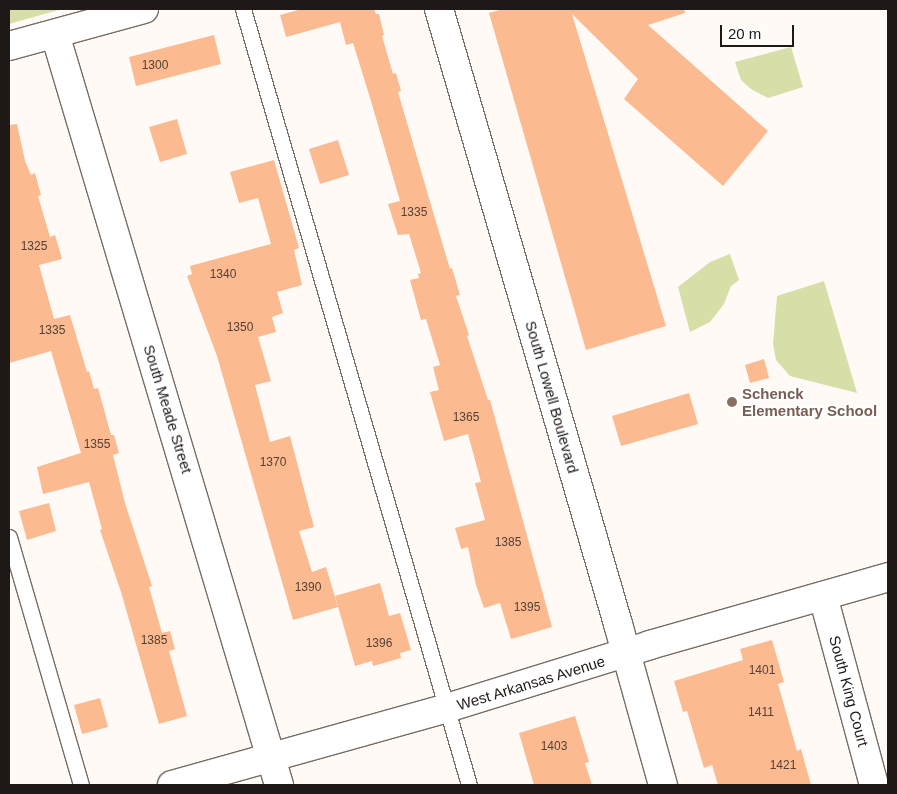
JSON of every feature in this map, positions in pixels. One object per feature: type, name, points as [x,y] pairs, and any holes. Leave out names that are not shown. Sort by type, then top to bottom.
[{"type":"street","points":[[9,46],[144,9]]},
{"type":"street","name":"South Lowell Boulevard","points":[[439,9],[663,785]]},
{"type":"street","name":"South Meade Street","points":[[55,34],[279,785]]},
{"type":"street","name":"West Arkansas Avenue","points":[[172,785],[447,708],[888,577]]},
{"type":"street","name":"South King Court","points":[[823,596],[874,785]]},
{"type":"lane","points":[[243,9],[469,785]]},
{"type":"lane","points":[[9,537],[81,785]]},
{"type":"green space","points":[[9,9],[62,9],[9,24]]},
{"type":"green space","points":[[791,47],[803,87],[768,98],[751,89],[741,80],[735,62]]},
{"type":"green space","points":[[730,254],[739,280],[731,286],[724,304],[710,322],[690,332],[678,287],[710,262]]},
{"type":"green space","points":[[824,281],[857,393],[790,376],[776,360],[773,344],[777,296]]},
{"type":"building","points":[[302,9],[374,9],[376,14],[379,14],[384,35],[382,36],[393,74],[396,73],[401,91],[398,92],[450,269],[452,268],[460,295],[456,296],[469,335],[467,336],[488,400],[490,400],[552,627],[511,639],[500,603],[484,608],[476,585],[468,547],[461,549],[455,528],[485,520],[475,483],[481,482],[468,434],[444,441],[430,392],[439,390],[433,367],[440,365],[426,319],[421,320],[410,280],[419,278],[418,274],[421,273],[409,234],[398,235],[388,204],[400,201],[371,101],[353,43],[346,45],[340,22],[286,37],[280,15]]},
{"type":"building","points":[[503,9],[684,9],[685,13],[648,25],[768,131],[723,186],[624,99],[638,79],[572,14],[666,326],[586,350],[489,13]]},
{"type":"building","points":[[214,35],[221,64],[136,86],[129,57]]},
{"type":"building","points":[[177,119],[187,154],[160,162],[149,127]]},
{"type":"building","points":[[17,124],[25,161],[31,175],[35,173],[41,195],[38,196],[50,237],[55,235],[62,259],[39,265],[54,319],[70,315],[87,372],[89,371],[94,389],[98,388],[111,435],[114,435],[119,453],[113,455],[125,503],[152,586],[149,587],[162,633],[170,631],[175,649],[169,651],[187,716],[159,724],[121,592],[100,530],[102,529],[89,482],[43,494],[37,467],[81,453],[51,351],[9,363],[9,125]]},
{"type":"building","points":[[338,140],[349,175],[320,184],[309,149]]},
{"type":"building","points":[[274,160],[299,248],[294,250],[302,285],[277,292],[283,313],[272,317],[276,332],[258,337],[271,381],[255,385],[270,442],[290,436],[314,527],[299,531],[312,572],[326,567],[338,607],[293,620],[217,356],[187,276],[192,274],[190,266],[271,244],[258,198],[239,203],[230,172]]},
{"type":"building","points":[[764,359],[769,378],[750,383],[745,365]]},
{"type":"building","points":[[689,393],[698,424],[621,446],[612,416]]},
{"type":"building","points":[[49,503],[56,531],[27,540],[19,511]]},
{"type":"building","points":[[380,583],[389,616],[400,613],[411,650],[400,653],[401,658],[373,666],[372,661],[355,666],[335,596]]},
{"type":"building","points":[[772,640],[784,682],[778,684],[797,751],[801,749],[811,785],[718,785],[712,765],[704,768],[687,711],[683,712],[674,681],[743,660],[740,649]]},
{"type":"building","points":[[100,698],[108,727],[82,734],[74,705]]},
{"type":"building","points":[[575,716],[589,762],[585,763],[592,785],[534,785],[519,733]]},
{"type":"place","name":"Schenck Elementary School","points":[[732,402]]}]
